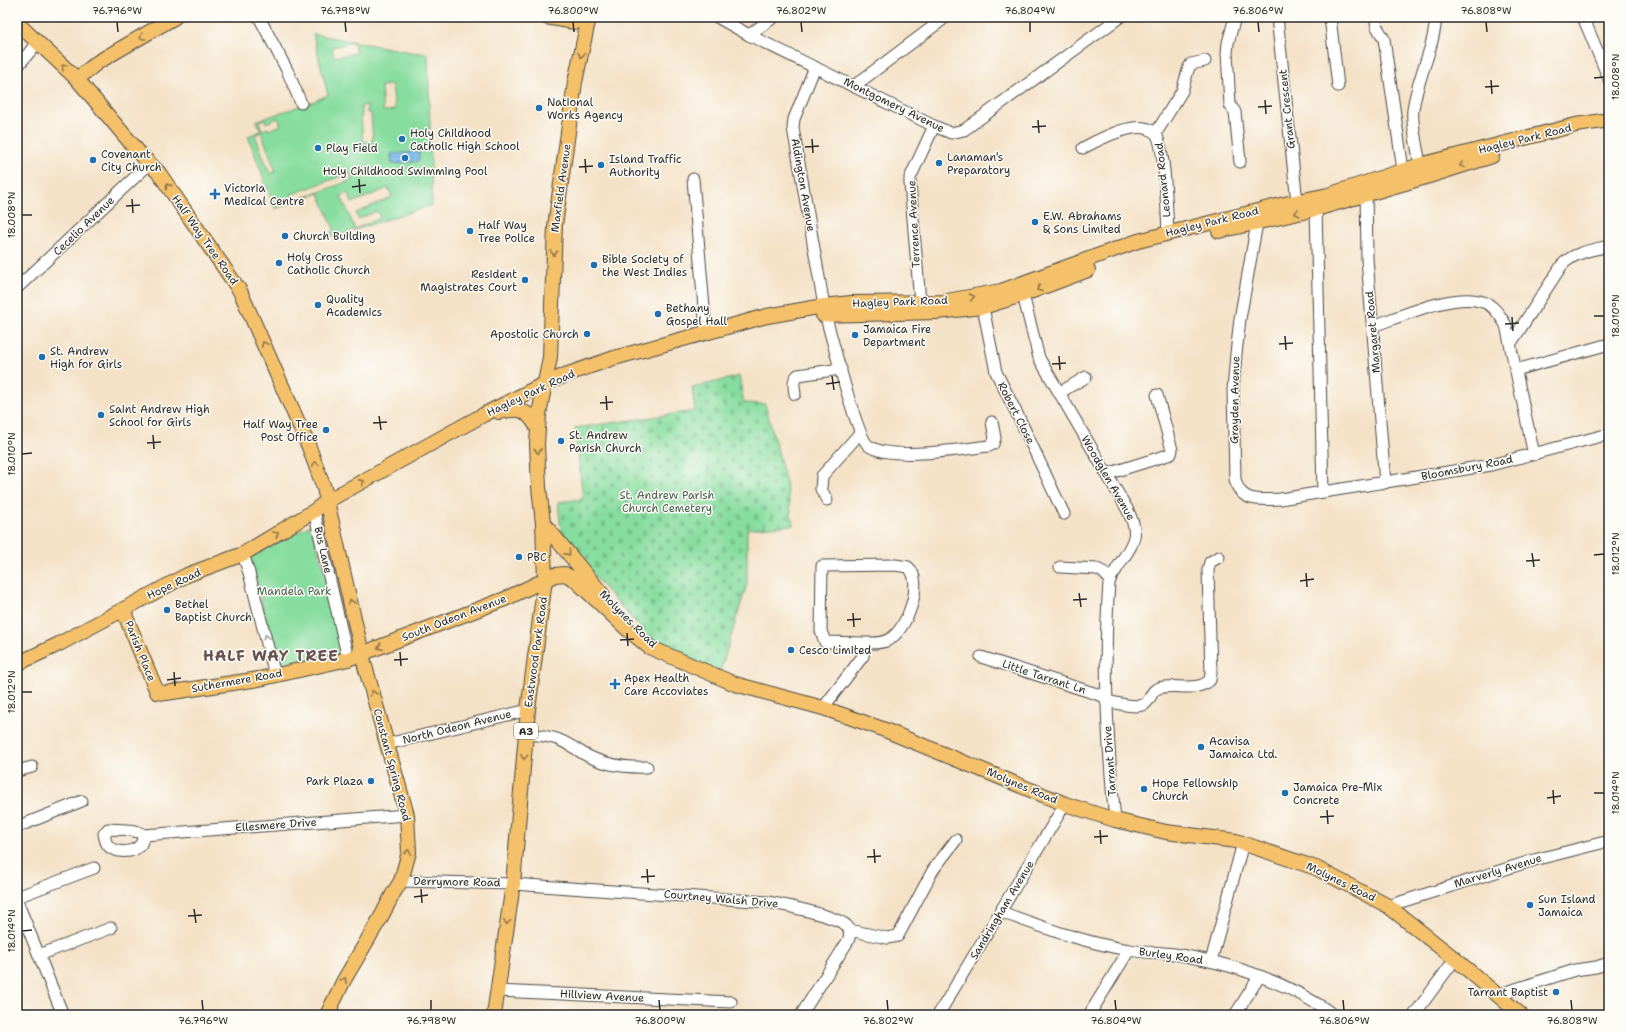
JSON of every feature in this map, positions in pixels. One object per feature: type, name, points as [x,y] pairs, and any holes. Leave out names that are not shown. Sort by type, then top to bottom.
[{"type":"main road","points":[[77,79],[98,62],[175,17]]},
{"type":"main road","points":[[546,17],[575,22],[588,17]]},
{"type":"main road","name":"Maxfield Avenue","points":[[543,389],[550,357],[556,215],[568,143],[575,82],[588,17]]},
{"type":"main road","name":"Half Way Tree Road","points":[[17,23],[77,79],[158,173],[240,291],[309,447],[327,501]]},
{"type":"main road","name":"Hagley Park Road","points":[[543,389],[576,380],[655,354],[851,303],[942,302],[1001,291],[1021,290],[1139,250],[1176,240],[1316,209],[1366,188],[1403,170],[1420,165],[1576,126],[1609,120]]},
{"type":"main road","name":"Hagley Park Road","points":[[327,501],[483,415],[543,389],[568,374],[614,358],[767,316],[824,310],[937,312],[983,307],[1138,241],[1297,202],[1366,188],[1531,146],[1609,130]]},
{"type":"main road","name":"Eastwood Park Road","points":[[494,1015],[513,884],[528,710],[545,580],[543,523],[539,487],[538,429],[543,389]]},
{"type":"main road","points":[[483,415],[509,410],[522,410],[532,418],[538,429]]},
{"type":"main road","name":"Hope Road","points":[[17,664],[59,644],[187,575],[243,554],[314,511],[327,501]]},
{"type":"main road","name":"Constant Spring Road","points":[[327,501],[362,654],[407,815],[409,852],[401,881],[344,980],[327,1015]]},
{"type":"main road","name":"Molynes Road","points":[[543,523],[610,603],[660,651],[713,676],[735,684],[823,708],[880,728],[1066,804],[1115,820],[1166,832],[1236,841],[1316,868],[1388,906],[1455,959],[1521,1015]]},
{"type":"main road","name":"South Odeon Avenue","points":[[362,654],[505,599],[560,574],[570,576],[625,627],[649,647],[660,651]]},
{"type":"main road","name":"Parish Place","points":[[123,610],[157,692]]},
{"type":"main road","name":"Suthermere Road","points":[[157,692],[166,693],[275,675],[348,659],[362,654]]},
{"type":"street","points":[[260,17],[287,70],[301,103]]},
{"type":"street","name":"Montgomery Avenue","points":[[717,17],[749,35],[934,126],[951,132],[964,130],[1120,17]]},
{"type":"street","points":[[749,35],[774,17]]},
{"type":"street","points":[[854,86],[946,17]]},
{"type":"street","points":[[1235,17],[1227,52],[1230,105],[1235,112],[1240,162]]},
{"type":"street","name":"Grant Crescent","points":[[1278,17],[1297,202]]},
{"type":"street","points":[[1330,17],[1338,86]]},
{"type":"street","points":[[1375,17],[1377,28],[1384,39],[1403,170]]},
{"type":"street","points":[[1420,165],[1413,112],[1415,97],[1434,32],[1436,17]]},
{"type":"street","points":[[1583,17],[1609,79]]},
{"type":"street","points":[[17,67],[38,42]]},
{"type":"street","points":[[1156,133],[1182,91],[1189,67],[1192,64],[1205,61]]},
{"type":"street","name":"Aldington Avenue","points":[[815,67],[794,119],[793,128],[824,310],[860,432]]},
{"type":"street","name":"Terrence Avenue","points":[[920,302],[910,178],[934,126]]},
{"type":"street","name":"Leonard Road","points":[[1083,148],[1108,134],[1120,131],[1141,128],[1152,130],[1156,133],[1161,147],[1168,233]]},
{"type":"street","name":"Cecelio Avenue","points":[[17,288],[150,164]]},
{"type":"street","points":[[693,179],[706,332]]},
{"type":"street","name":"Margaret Road","points":[[1366,188],[1367,259],[1385,482]]},
{"type":"street","points":[[1316,209],[1324,492]]},
{"type":"street","name":"Grayden Avenue","points":[[1257,223],[1240,319],[1233,390],[1234,468],[1237,488],[1242,495],[1262,500],[1280,499],[1324,492]]},
{"type":"street","points":[[1511,343],[1562,265],[1567,260],[1573,256],[1609,246]]},
{"type":"street","name":"Woodglen Avenue","points":[[1021,290],[1039,358],[1133,519],[1136,532],[1132,543],[1110,580],[1107,626],[1106,699]]},
{"type":"street","points":[[1373,326],[1440,303],[1468,299],[1484,302],[1496,310],[1506,325],[1511,343],[1534,455]]},
{"type":"street","name":"Robert Close","points":[[983,307],[996,372],[1064,514]]},
{"type":"street","points":[[1516,370],[1609,344]]},
{"type":"street","points":[[795,394],[794,381],[795,377],[798,375],[841,369]]},
{"type":"street","points":[[1059,393],[1086,377]]},
{"type":"street","points":[[1107,474],[1171,454],[1172,450],[1158,395]]},
{"type":"street","points":[[827,500],[821,489],[822,476],[860,432],[865,443],[875,449],[902,453],[937,452],[989,446],[995,438],[992,422]]},
{"type":"street","name":"Bloomsbury Road","points":[[1324,492],[1491,465],[1534,455],[1609,434]]},
{"type":"street","name":"Bus Lane","points":[[314,511],[348,659]]},
{"type":"street","points":[[243,554],[275,675]]},
{"type":"street","name":"Little Tarrant Ln","points":[[982,657],[1106,699],[1141,705],[1147,702],[1152,692],[1159,688],[1195,687],[1202,685],[1210,680],[1211,673],[1208,566],[1213,560],[1219,557]]},
{"type":"street","points":[[896,565],[908,567],[912,570],[914,575],[914,589],[912,603],[903,627],[888,641],[864,643],[831,643],[826,642],[822,637],[822,566],[896,565]]},
{"type":"street","points":[[1060,567],[1098,569],[1110,580]]},
{"type":"street","points":[[823,708],[863,656],[864,643]]},
{"type":"street","name":"Tarrant Drive","points":[[1106,699],[1115,820]]},
{"type":"street","name":"North Odeon Avenue","points":[[387,744],[528,710]]},
{"type":"street","points":[[526,733],[556,739],[585,754],[614,766],[631,768],[647,767]]},
{"type":"street","points":[[17,771],[32,767]]},
{"type":"street","points":[[17,827],[82,801]]},
{"type":"street","name":"Sandringham Avenue","points":[[938,1015],[1066,804]]},
{"type":"street","name":"Ellesmere Drive","points":[[144,835],[407,815]]},
{"type":"street","points":[[800,1015],[848,941],[849,930],[887,938],[898,936],[932,870],[956,840]]},
{"type":"street","name":"Marverly Avenue","points":[[1388,906],[1527,862],[1609,841]]},
{"type":"street","points":[[1211,961],[1243,843]]},
{"type":"street","points":[[17,897],[94,868]]},
{"type":"street","name":"Derrymore Road","points":[[401,881],[513,884]]},
{"type":"street","name":"Courtney Walsh Drive","points":[[513,884],[768,902],[813,912],[845,924],[849,930]]},
{"type":"street","points":[[17,901],[63,1015]]},
{"type":"street","name":"Burley Road","points":[[1001,912],[1052,930],[1090,941],[1129,950],[1174,954],[1211,961],[1282,986],[1319,1005],[1334,1015]]},
{"type":"street","points":[[39,954],[111,928]]},
{"type":"street","points":[[1089,1015],[1129,950]]},
{"type":"street","points":[[1414,1015],[1455,959]]},
{"type":"street","points":[[1497,995],[1575,970],[1596,967],[1609,963]]},
{"type":"street","points":[[1235,1015],[1259,977]]},
{"type":"street","name":"Hillview Avenue","points":[[497,991],[731,1002]]},
{"type":"green space","name":"Holy Childhood Catholic High School","points":[[313,34],[428,54],[432,205],[351,231],[335,238],[329,234],[334,229],[319,193],[275,209],[248,136],[261,131],[256,121],[328,95]],"holes":[[[354,42],[356,53],[334,57],[332,47]],[[392,85],[395,110],[383,111],[381,86]],[[367,105],[367,113],[371,113],[373,141],[363,142],[361,106]],[[278,118],[281,125],[269,130],[268,128],[262,130],[259,122],[264,119],[266,123]],[[261,132],[276,171],[270,174],[255,135]],[[418,152],[419,161],[392,164],[391,154]],[[350,173],[352,180],[297,200],[296,198],[293,199],[292,194]],[[388,188],[392,197],[356,213],[358,219],[377,211],[380,218],[355,229],[341,196],[348,193],[352,203]]]},
{"type":"green space","name":"St. Andrew Parish Church Cemetery","points":[[739,376],[744,403],[765,404],[786,482],[793,525],[747,529],[747,584],[719,676],[648,637],[562,540],[558,502],[583,499],[575,428],[695,411],[692,388]]},
{"type":"green space","name":"Mandela Park","points":[[311,525],[324,570],[344,655],[277,668],[251,557]]},
{"type":"water","name":"Holy Childhood Swimming Pool","points":[[419,152],[419,161],[392,164],[391,154]]},
{"type":"place","name":"National Works Agency","points":[[539,108]]},
{"type":"place","name":"Holy Childhood Catholic High School","points":[[402,139]]},
{"type":"place","name":"Play Field","points":[[318,148]]},
{"type":"place","name":"Holy Childhood Swimming Pool","points":[[405,158]]},
{"type":"place","name":"Covenant City Church","points":[[93,160]]},
{"type":"place","name":"Lanaman's Preparatory","points":[[939,163]]},
{"type":"place","name":"Island Traffic Authority","points":[[601,165]]},
{"type":"place","name":"Victoria Medical Centre","points":[[215,194]]},
{"type":"place","name":"E.W. Abrahams & Sons Limited","points":[[1035,222]]},
{"type":"place","name":"Half Way Tree Police","points":[[470,231]]},
{"type":"place","name":"Church Building","points":[[285,236]]},
{"type":"place","name":"Holy Cross Catholic Church","points":[[279,263]]},
{"type":"place","name":"Bible Society of the West Indies","points":[[594,265]]},
{"type":"place","name":"Resident Magistrates Court","points":[[525,280]]},
{"type":"place","name":"Quality Academics","points":[[318,305]]},
{"type":"place","name":"Bethany Gospel Hall","points":[[658,314]]},
{"type":"place","name":"Apostolic Church","points":[[587,334]]},
{"type":"place","name":"Jamaica Fire Department","points":[[855,335]]},
{"type":"place","name":"St. Andrew High for Girls","points":[[42,357]]},
{"type":"place","name":"Saint Andrew High School for Girls","points":[[101,415]]},
{"type":"place","name":"Half Way Tree Post Office","points":[[326,430]]},
{"type":"place","name":"St. Andrew Parish Church","points":[[561,441]]},
{"type":"place","name":"PBC","points":[[519,557]]},
{"type":"place","name":"Bethel Baptist Church","points":[[167,610]]},
{"type":"place","name":"Cesco Limited","points":[[791,650]]},
{"type":"place","name":"Apex Health Care Accoviates","points":[[615,684]]},
{"type":"place","name":"Acavisa Jamaica Ltd.","points":[[1201,747]]},
{"type":"place","name":"Park Plaza","points":[[371,781]]},
{"type":"place","name":"Hope Fellowship Church","points":[[1144,789]]},
{"type":"place","name":"Jamaica Pre-Mix Concrete","points":[[1285,793]]},
{"type":"place","name":"Sun Island Jamaica","points":[[1530,905]]},
{"type":"place","name":"Tarrant Baptist","points":[[1556,992]]},
{"type":"district","name":"HALF WAY TREE","points":[[271,656]]}]
